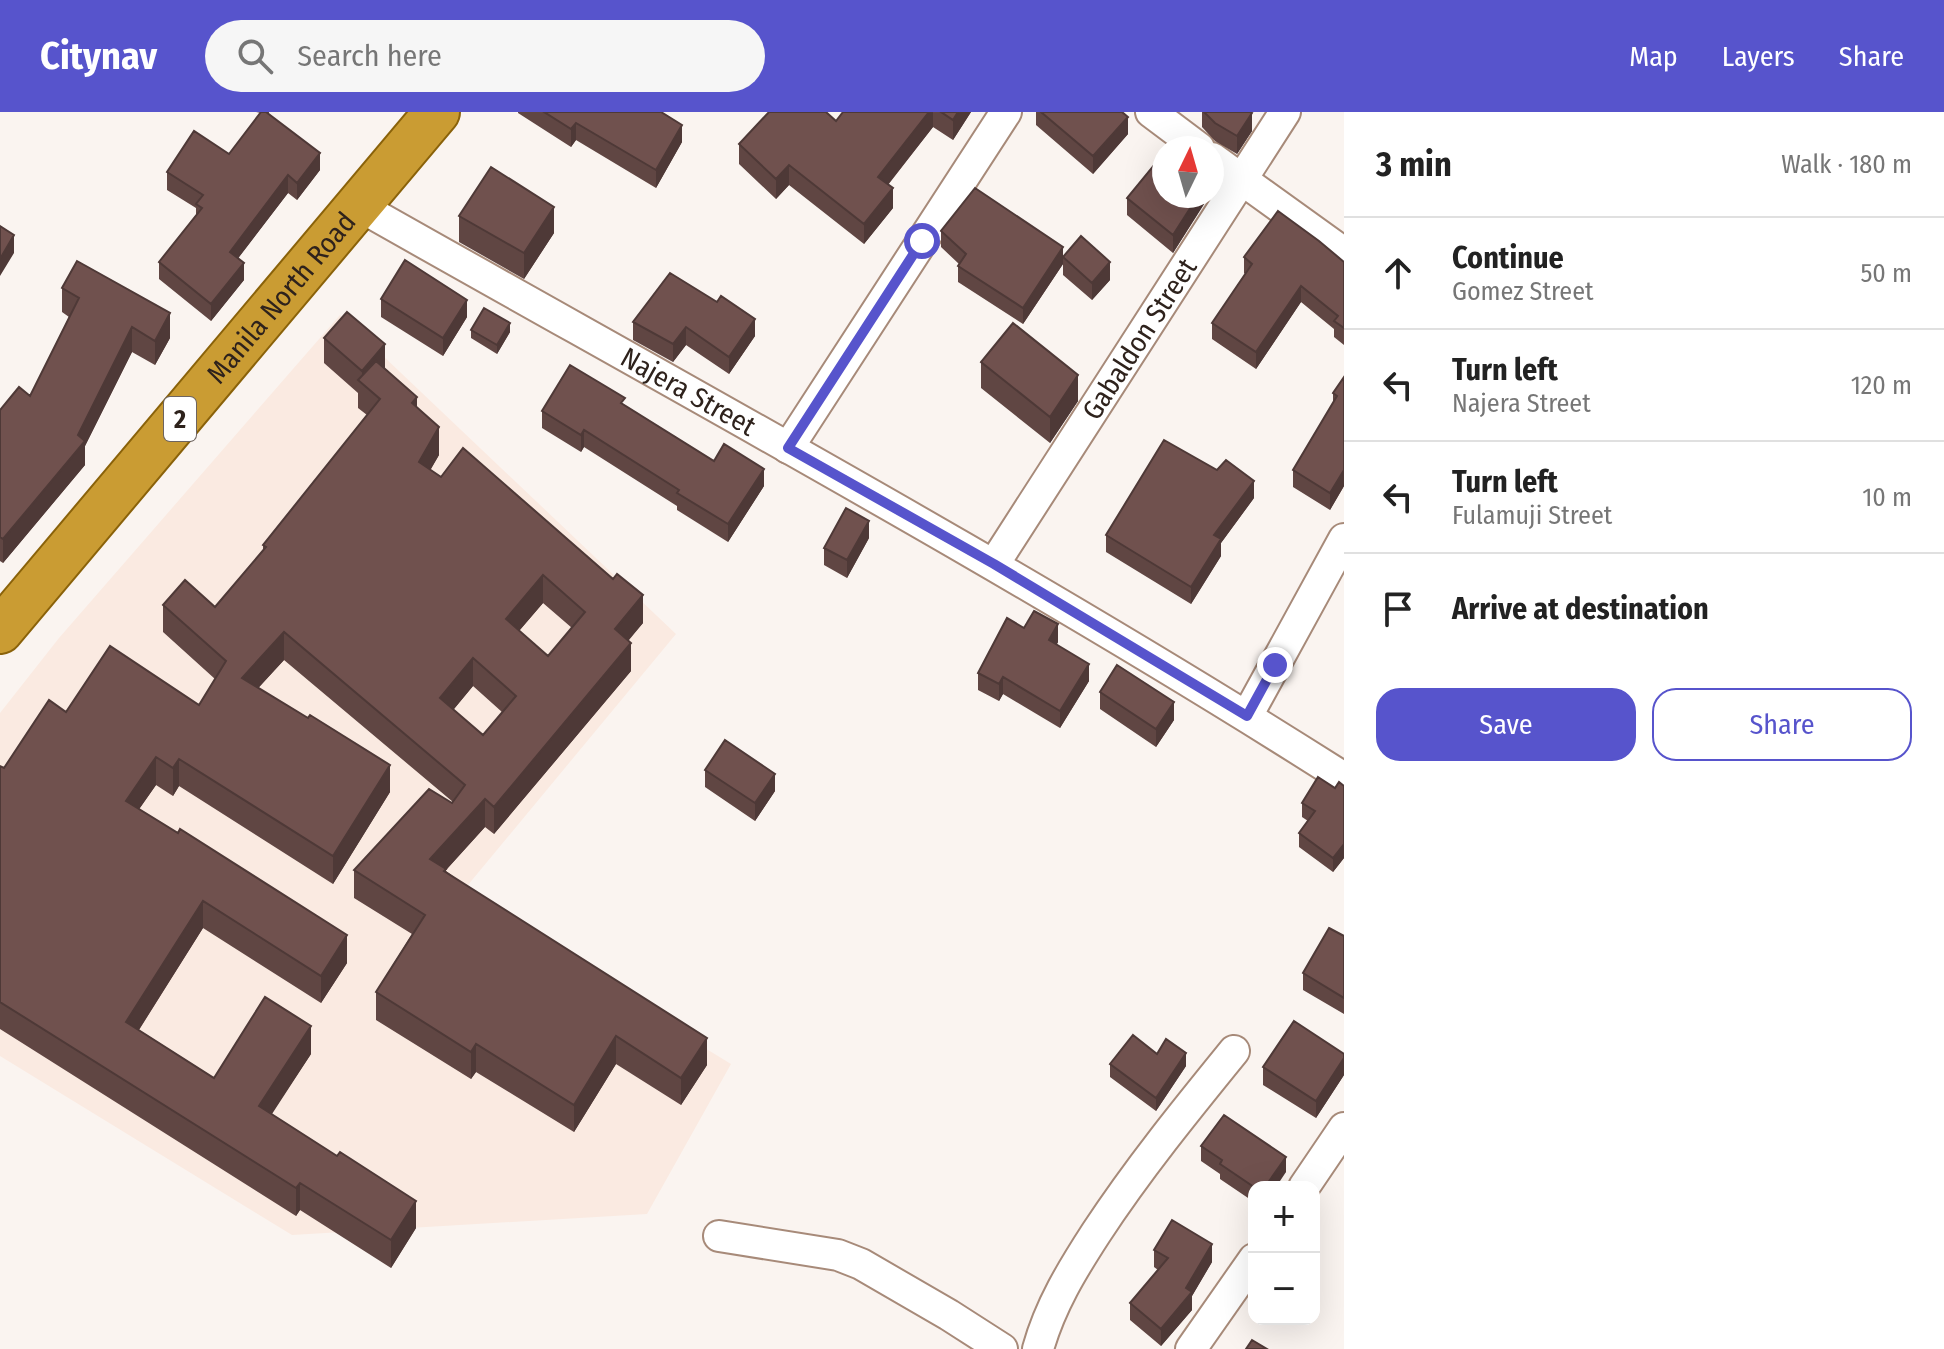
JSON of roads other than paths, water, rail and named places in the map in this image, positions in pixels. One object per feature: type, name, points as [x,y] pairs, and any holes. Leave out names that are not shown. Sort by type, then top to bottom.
[{"type":"highway","name":"Manila North Road","points":[[0,631],[437,112]]},
{"type":"street","points":[[788,448],[1006,112]]},
{"type":"street","points":[[1151,112],[1183,136]]},
{"type":"street","name":"Gabaldon Street","points":[[994,564],[1285,112]]},
{"type":"street","points":[[1224,167],[1344,253]]},
{"type":"street","name":"Najera Street","points":[[359,206],[994,564],[1344,778]]},
{"type":"street","points":[[1247,716],[1344,539]]},
{"type":"street","points":[[1038,1349],[1044,1327],[1065,1280],[1122,1193],[1234,1051]]},
{"type":"street","points":[[1308,1181],[1342,1134]]},
{"type":"street","points":[[719,1236],[838,1255],[861,1264],[1002,1349]]},
{"type":"street","points":[[1191,1349],[1248,1268]]}]
